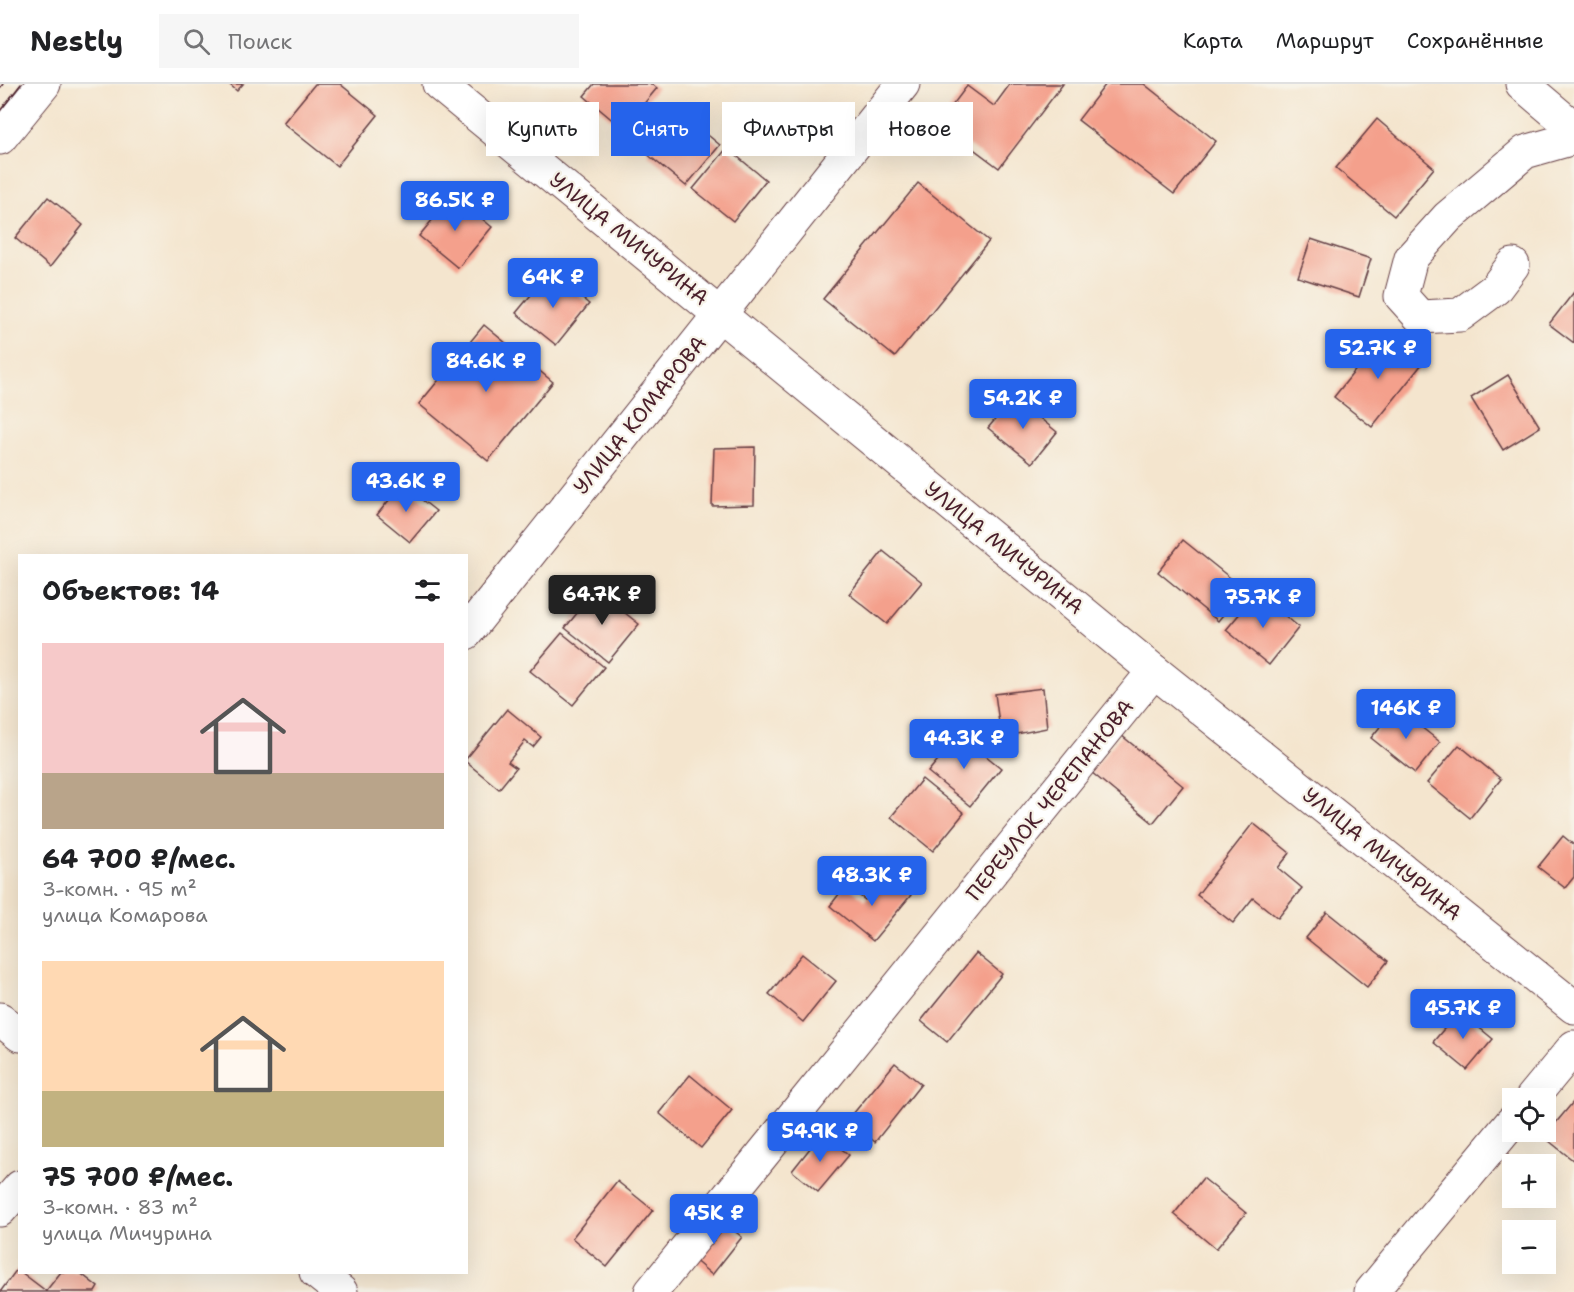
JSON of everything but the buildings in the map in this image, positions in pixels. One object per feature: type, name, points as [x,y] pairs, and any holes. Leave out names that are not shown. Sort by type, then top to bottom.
[{"type":"street","points":[[0,138],[44,84]]},
{"type":"street","name":"УЛИЦА МИЧУРИНА","points":[[438,84],[1154,671],[1574,1007]]},
{"type":"street","name":"УЛИЦА КОМАРОВА","points":[[468,630],[903,84]]},
{"type":"street","points":[[1522,84],[1574,128]]},
{"type":"street","points":[[1513,265],[1496,290],[1460,315],[1420,317],[1401,296],[1411,258],[1448,217],[1525,152],[1574,138]]},
{"type":"street","name":"ПЕРЕУЛОК ЧЕРЕПАНОВА","points":[[651,1292],[1154,671]]},
{"type":"street","points":[[0,1019],[18,1033]]},
{"type":"street","points":[[1540,1088],[1574,1047]]},
{"type":"street","points":[[1371,1292],[1502,1134]]},
{"type":"street","points":[[0,1210],[18,1189]]},
{"type":"street","points":[[318,1274],[341,1292]]},
{"type":"tram line","points":[[0,88],[3,84]]},
{"type":"tram line","points":[[0,111],[21,84]]}]
